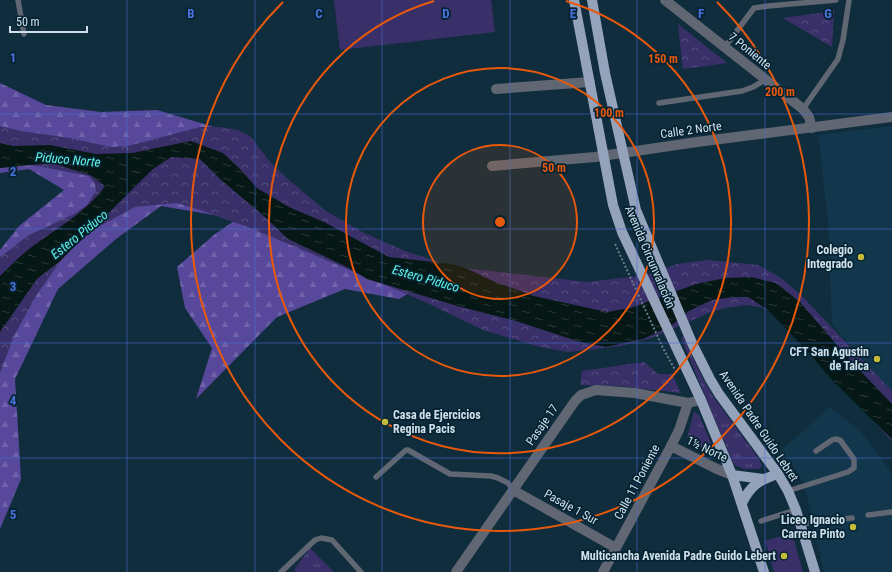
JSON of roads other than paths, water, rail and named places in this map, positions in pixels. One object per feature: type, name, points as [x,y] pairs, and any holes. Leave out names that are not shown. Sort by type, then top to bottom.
[{"type":"main road","name":"Avenida Circunvalación","points":[[574,0],[613,205],[622,232],[701,400]]},
{"type":"main road","name":"Avenida Circunvalación","points":[[592,0],[605,73],[636,210],[692,343]]},
{"type":"main road","name":"Avenida Padre Guido Lebret","points":[[692,343],[719,394],[778,474],[788,491],[796,510],[815,572]]},
{"type":"main road","points":[[701,400],[732,475],[764,572]]},
{"type":"main road","points":[[742,503],[754,485],[764,479],[778,474]]},
{"type":"main road","points":[[732,475],[764,479]]},
{"type":"street","name":"7 Poniente","points":[[665,0],[764,80],[803,109],[809,118],[812,128]]},
{"type":"street","points":[[496,89],[590,82]]},
{"type":"street","name":"Calle 2 Norte","points":[[492,166],[604,156],[892,117]]},
{"type":"street","name":"Pasaje 17","points":[[461,570],[513,490],[575,401],[581,395],[596,390],[635,394],[688,403],[701,400]]},
{"type":"street","name":"Calle 11 Poniente","points":[[603,572],[671,446],[679,430],[688,403]]},
{"type":"street","name":"1½ Norte","points":[[671,446],[732,475]]},
{"type":"street","name":"Pasaje 1 Sur","points":[[513,490],[616,548]]},
{"type":"lane","points":[[18,0],[24,34]]},
{"type":"lane","points":[[724,48],[754,8],[767,3],[836,0]]},
{"type":"lane","points":[[803,109],[838,59],[843,40],[849,0]]},
{"type":"lane","points":[[659,103],[742,91],[754,87],[764,80]]},
{"type":"lane","points":[[788,491],[848,472],[854,468],[854,459],[840,440],[832,440],[816,451]]},
{"type":"lane","points":[[376,478],[406,450],[408,450],[450,474],[491,476],[508,483],[513,490]]},
{"type":"lane","points":[[761,521],[796,510]]},
{"type":"lane","points":[[868,515],[892,512]]},
{"type":"lane","points":[[800,524],[852,518]]},
{"type":"lane","points":[[281,572],[315,540],[321,538],[332,540],[361,572]]},
{"type":"water","points":[[191,141],[223,153],[257,188],[289,207],[324,222],[389,257],[452,264],[534,296],[607,312],[630,308],[696,284],[725,278],[751,277],[776,283],[800,302],[849,359],[892,404],[892,439],[833,381],[768,310],[748,297],[733,297],[712,300],[689,311],[671,326],[643,339],[606,347],[580,342],[516,321],[461,307],[367,279],[347,267],[288,239],[265,217],[220,179],[200,159],[171,157],[153,169],[60,261],[37,279],[0,332],[0,276],[29,249],[79,213],[105,186],[90,175],[52,163],[0,168],[0,143],[13,146],[50,145],[96,154],[132,153]]},
{"type":"place","name":"Colegio Integrado","points":[[861,257]]},
{"type":"place","name":"CFT San Agustin de Talca","points":[[877,359]]},
{"type":"place","name":"Casa de Ejercicios Regina Pacis","points":[[385,422]]},
{"type":"place","name":"Liceo Ignacio Carrera Pinto","points":[[853,527]]},
{"type":"place","name":"Multicancha Avenida Padre Guido Lebert","points":[[784,556]]},
{"type":"water label","name":"Piduco Norte","points":[[68,159]]},
{"type":"water label","name":"Estero Piduco","points":[[79,234]]},
{"type":"water label","name":"Estero Piduco","points":[[426,278]]}]
